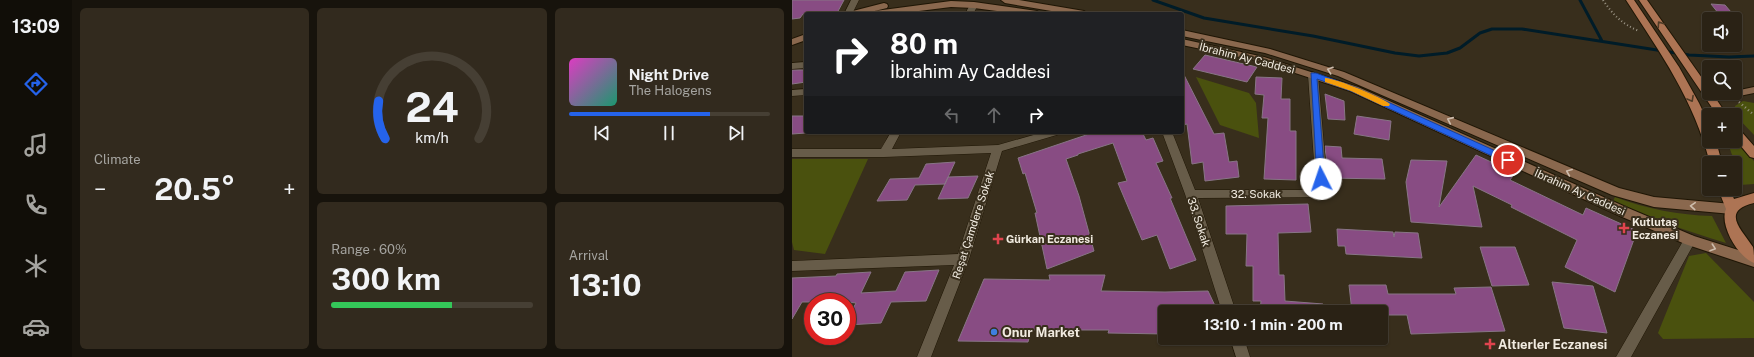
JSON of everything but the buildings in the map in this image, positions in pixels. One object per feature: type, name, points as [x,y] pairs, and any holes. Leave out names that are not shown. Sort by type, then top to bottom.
[{"type":"main road","points":[[860,12],[882,6],[920,0]]},
{"type":"main road","points":[[1005,0],[1073,12]]},
{"type":"main road","points":[[1630,0],[1672,65],[1702,119]]},
{"type":"main road","points":[[1642,0],[1702,87]]},
{"type":"main road","points":[[889,12],[933,5],[974,5],[1023,12]]},
{"type":"main road","points":[[792,36],[804,31]]},
{"type":"main road","points":[[1184,33],[1267,51],[1341,74],[1616,192],[1654,202],[1732,209],[1742,201],[1754,198]]},
{"type":"main road","points":[[792,42],[804,37]]},
{"type":"main road","name":"İbrahim Ay Caddesi","points":[[1184,42],[1261,59],[1354,89],[1609,206],[1690,240],[1754,262]]},
{"type":"main road","points":[[1742,93],[1754,90]]},
{"type":"main road","points":[[1742,140],[1754,154]]},
{"type":"main road","points":[[1727,196],[1732,209],[1730,218],[1733,232],[1744,247],[1754,257]]},
{"type":"street","points":[[849,12],[855,0]]},
{"type":"street","points":[[970,12],[974,5]]},
{"type":"street","points":[[792,66],[804,65]]},
{"type":"street","name":"32. Sokak","points":[[1191,194],[1322,194],[1313,75]]},
{"type":"street","points":[[792,93],[804,92]]},
{"type":"street","points":[[884,152],[895,134]]},
{"type":"street","points":[[792,152],[884,152],[998,149],[1049,134]]},
{"type":"street","name":"33. Sokak","points":[[1168,134],[1191,194],[1227,305]]},
{"type":"street","name":"Reşat Çamdere Sokak","points":[[924,357],[963,259],[998,149]]},
{"type":"street","points":[[1624,357],[1690,240]]},
{"type":"street","points":[[792,266],[963,259]]},
{"type":"street","points":[[1239,345],[1243,357]]},
{"type":"path","points":[[1603,0],[1614,17],[1624,25],[1638,31],[1652,34]]},
{"type":"path","points":[[1737,100],[1754,115]]},
{"type":"green space","points":[[1196,77],[1249,93],[1256,103],[1259,138],[1220,125]]},
{"type":"green space","points":[[1743,101],[1754,103],[1754,135],[1742,122],[1742,108],[1735,108],[1735,106]]},
{"type":"green space","points":[[1730,148],[1742,148],[1754,161],[1754,184],[1742,185],[1742,156],[1732,156]]},
{"type":"green space","points":[[792,159],[868,159],[825,254],[794,250],[792,242]]},
{"type":"green space","points":[[1615,197],[1663,211],[1712,216],[1726,243],[1640,213],[1613,201]]},
{"type":"green space","points":[[1706,253],[1754,302],[1754,338],[1663,339],[1658,333],[1689,256]]},
{"type":"waterway","points":[[1153,0],[1204,18],[1313,36],[1395,53],[1419,56],[1447,53],[1460,48],[1480,33],[1492,29],[1522,29],[1689,55],[1729,57],[1754,56]]},
{"type":"waterway","points":[[1580,0],[1602,41]]},
{"type":"slow traffic","points":[[1328,80],[1354,89],[1386,104]]},
{"type":"place","name":"Kutlutaş Eczanesi","points":[[1624,228]]},
{"type":"place","name":"Gürkan Eczanesi","points":[[998,239]]},
{"type":"place","name":"Onur Market","points":[[994,332]]},
{"type":"place","name":"Altıerler Eczanesi","points":[[1490,344]]},
{"type":"route","points":[[1321,179],[1313,75],[1354,89],[1508,160]]}]
